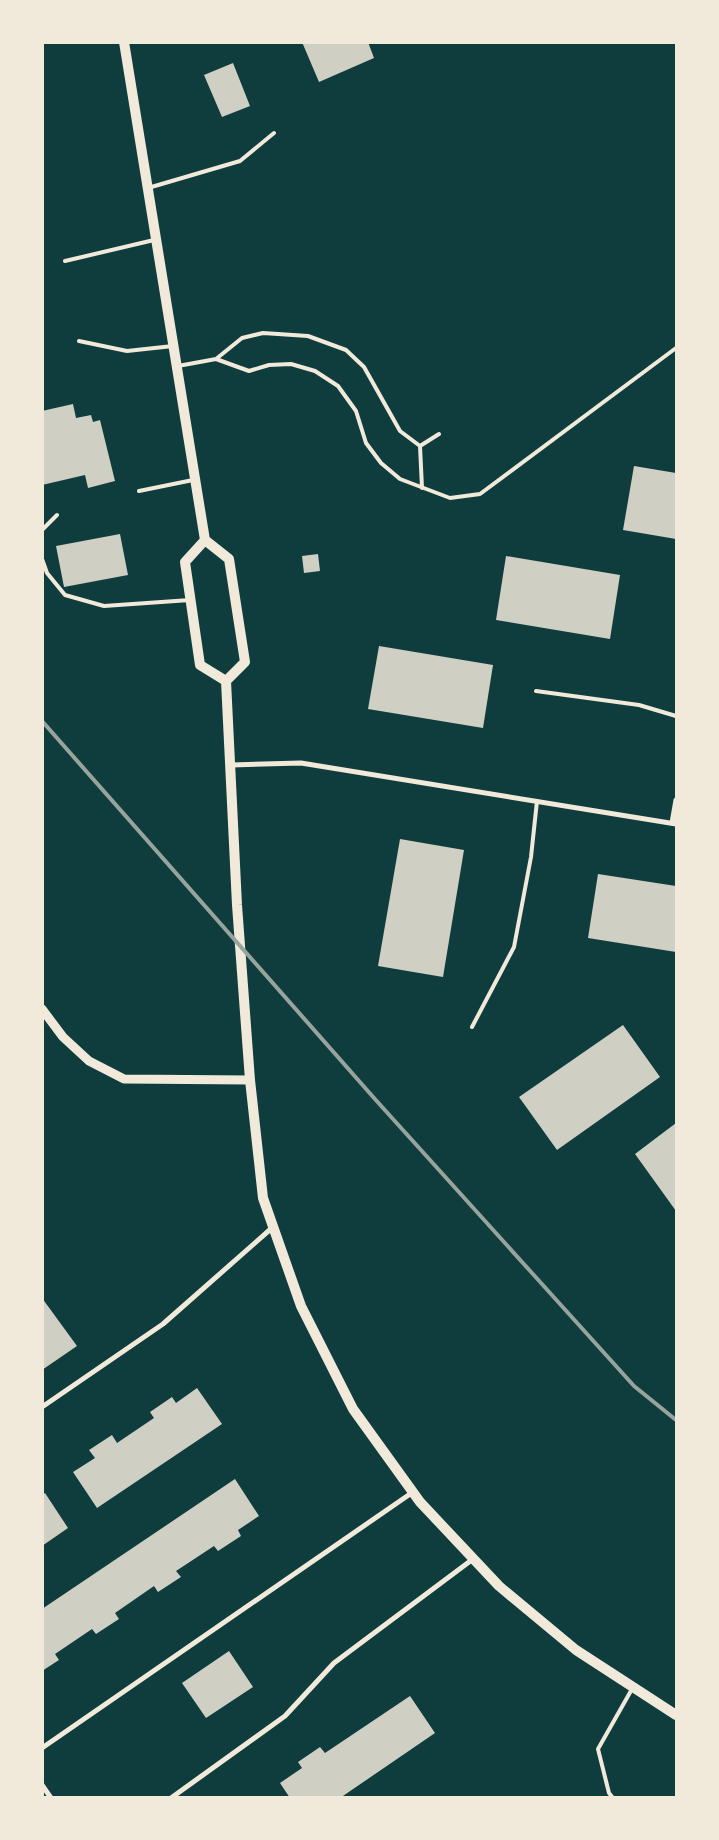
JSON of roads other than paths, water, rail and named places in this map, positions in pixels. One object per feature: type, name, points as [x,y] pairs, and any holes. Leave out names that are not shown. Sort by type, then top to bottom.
[{"type":"main road","points":[[127,44],[204,540],[229,559],[245,662],[226,681],[237,904],[250,1080],[263,1198],[301,1306],[354,1408],[420,1502],[498,1586],[576,1650],[676,1715]]},
{"type":"main road","points":[[204,540],[185,562],[200,665],[226,681]]},
{"type":"street","points":[[231,765],[301,763],[674,824],[676,800]]},
{"type":"street","points":[[42,1009],[63,1037],[89,1061],[124,1079],[250,1080]]},
{"type":"street","points":[[42,1407],[163,1324],[273,1226]]},
{"type":"street","points":[[42,1748],[413,1492]]},
{"type":"street","points":[[171,1798],[285,1716],[334,1663],[473,1559]]},
{"type":"street","points":[[42,1785],[50,1798]]},
{"type":"lane","points":[[148,188],[240,161],[274,133]]},
{"type":"lane","points":[[65,261],[156,240]]},
{"type":"lane","points":[[178,366],[216,359],[242,338],[263,333],[308,336],[346,350],[364,368],[400,430],[420,446],[422,488]]},
{"type":"lane","points":[[79,341],[126,350],[174,346]]},
{"type":"lane","points":[[216,359],[249,371],[269,366],[291,364],[315,371],[338,386],[347,398],[356,411],[366,443],[380,463],[400,479],[450,498],[480,494],[676,348]]},
{"type":"lane","points":[[420,446],[439,434]]},
{"type":"lane","points":[[139,491],[195,480]]},
{"type":"lane","points":[[42,530],[57,514]]},
{"type":"lane","points":[[42,559],[47,573],[65,595],[73,598],[104,606],[190,600]]},
{"type":"lane","points":[[536,691],[639,705],[676,716]]},
{"type":"lane","points":[[472,1027],[514,946],[532,857],[537,801]]},
{"type":"lane","points":[[613,1798],[609,1793],[598,1749],[633,1687]]},
{"type":"railway","points":[[42,721],[374,1098],[634,1386],[676,1420]]}]
